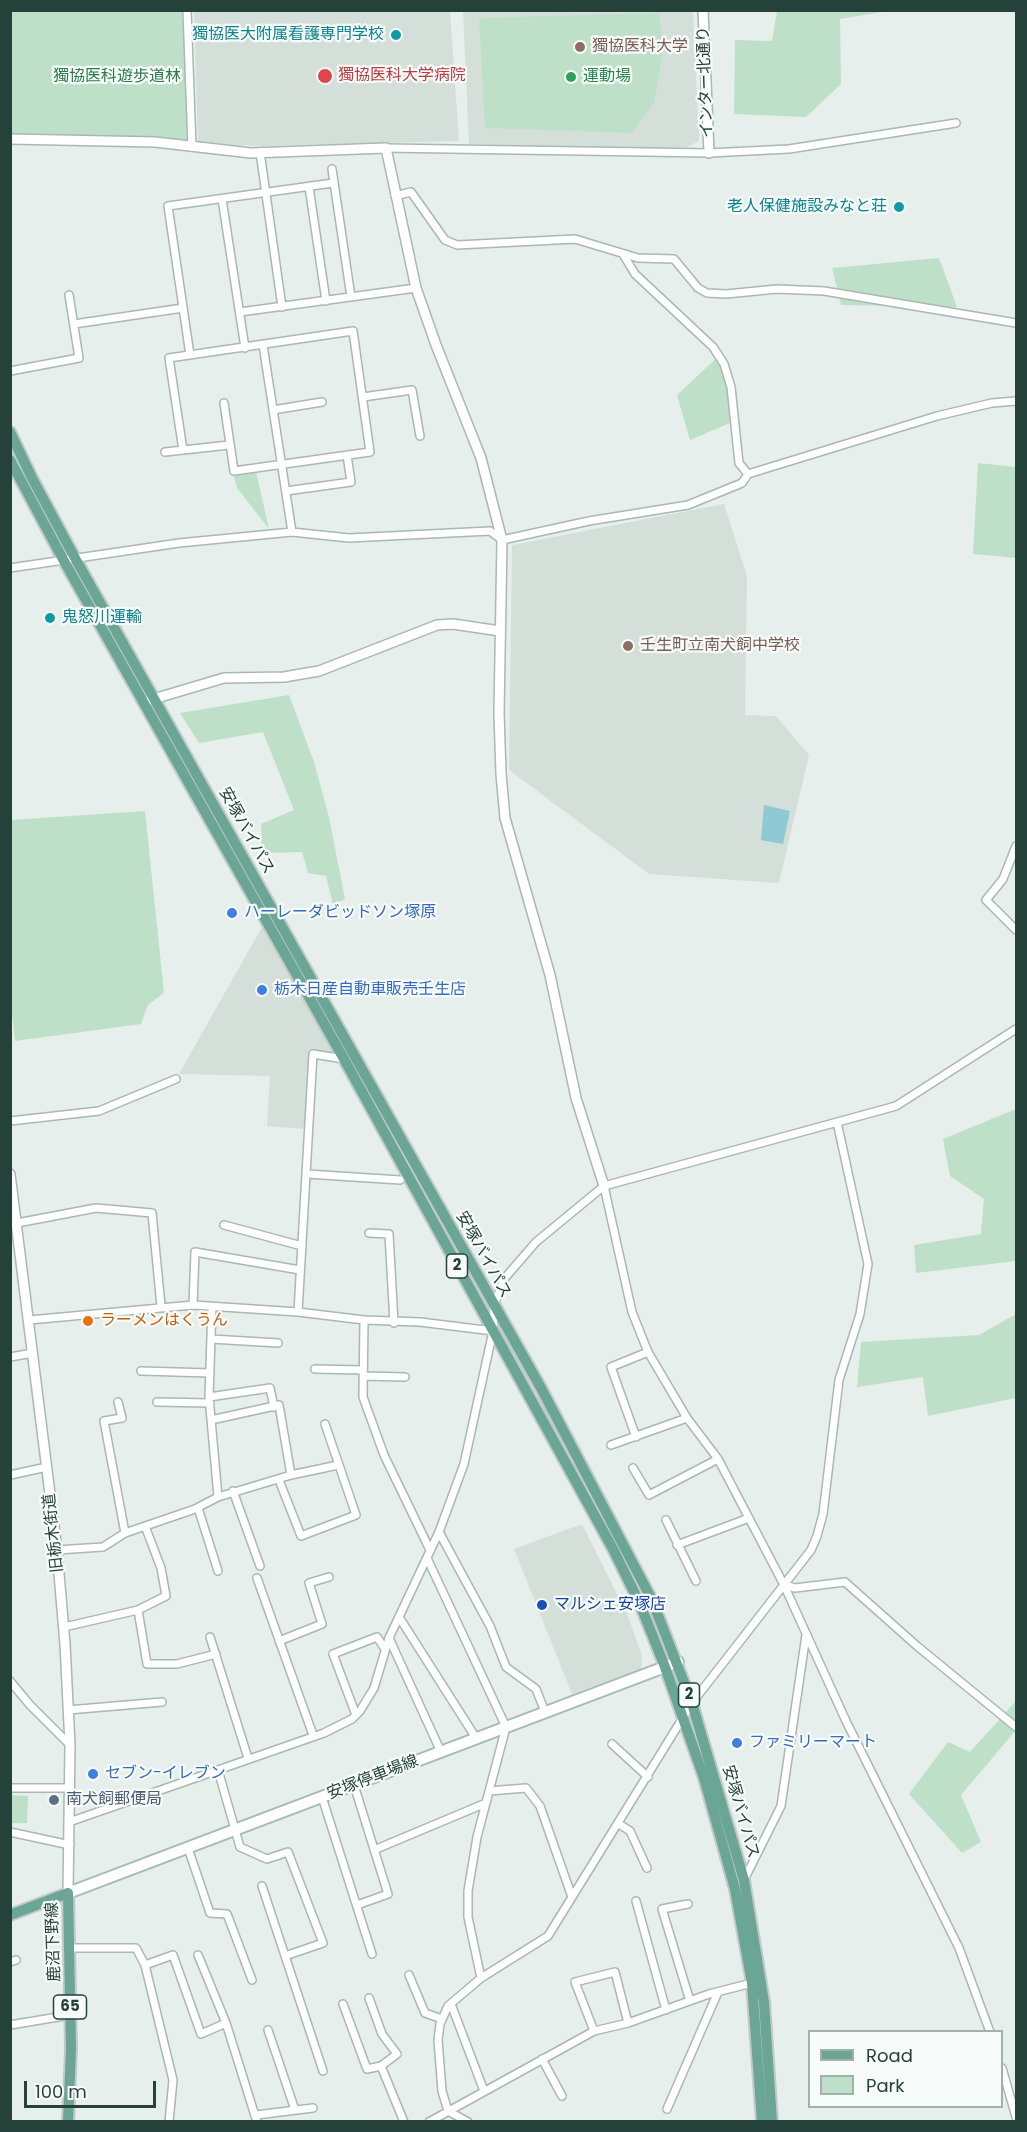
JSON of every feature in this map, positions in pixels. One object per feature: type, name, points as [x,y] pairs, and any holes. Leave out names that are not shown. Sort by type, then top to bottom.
[{"type":"main road","name":"2","points":[[10,432],[13,460]]},
{"type":"main road","name":"安塚バイパス","points":[[13,460],[494,1305],[623,1542],[678,1662],[744,1880],[764,2002],[772,2121]]},
{"type":"main road","name":"安塚バイパス","points":[[149,700],[613,1549],[665,1667],[684,1719],[735,1889],[752,1983],[762,2121]]},
{"type":"main road","name":"安塚停車場線","points":[[68,1893],[678,1662]]},
{"type":"main road","name":"鹿沼下野線","points":[[10,1915],[68,1893],[69,2121]]},
{"type":"street","points":[[187,10],[192,147]]},
{"type":"street","name":"インター北通り","points":[[703,10],[709,153]]},
{"type":"street","points":[[10,139],[155,142],[260,152],[386,148],[709,153],[789,148],[956,123]]},
{"type":"street","points":[[386,148],[394,196],[416,288],[436,345],[476,441],[502,540],[504,593],[500,631],[500,767],[505,818],[550,975],[576,1098],[604,1186],[632,1312],[648,1352],[687,1418],[718,1460],[784,1585],[846,1721],[959,1948],[990,2030]]},
{"type":"street","points":[[260,152],[282,307]]},
{"type":"street","points":[[332,169],[351,297]]},
{"type":"street","points":[[190,355],[168,206],[333,183]]},
{"type":"street","points":[[309,187],[326,301]]},
{"type":"street","points":[[394,196],[411,192],[445,240],[457,245],[575,239],[638,258],[674,259],[698,288],[707,293],[824,291],[1017,323]]},
{"type":"street","points":[[222,199],[245,348]]},
{"type":"street","points":[[623,254],[635,274],[713,347],[724,364],[731,387],[739,463],[748,474]]},
{"type":"street","points":[[240,312],[416,288]]},
{"type":"street","points":[[10,371],[79,358],[69,295]]},
{"type":"street","points":[[74,324],[183,308]]},
{"type":"street","points":[[183,450],[169,358],[353,331],[370,452],[234,471],[224,403]]},
{"type":"street","points":[[263,345],[292,532]]},
{"type":"street","points":[[363,397],[412,390],[420,436]]},
{"type":"street","points":[[10,568],[179,543],[292,532],[349,538],[490,531],[502,540],[589,520],[688,506],[742,483],[748,474],[937,416],[992,403],[1017,401]]},
{"type":"street","points":[[273,410],[322,402]]},
{"type":"street","points":[[165,452],[229,445]]},
{"type":"street","points":[[286,491],[351,482],[347,455]]},
{"type":"street","points":[[149,700],[224,678],[284,677],[310,673],[437,625],[453,624],[500,631]]},
{"type":"street","points":[[1017,846],[1003,879],[986,900],[1017,930]]},
{"type":"street","points":[[69,1822],[338,1727],[356,1715],[374,1688],[389,1638],[439,1532],[464,1464],[493,1331],[494,1305],[504,1279],[536,1242],[604,1186],[901,1103],[1017,1029]]},
{"type":"street","points":[[298,1312],[313,1054],[344,1059]]},
{"type":"street","points":[[10,1121],[99,1111],[176,1078]]},
{"type":"street","points":[[468,2121],[448,2111],[442,2091],[438,2040],[442,2019],[451,2004],[481,1978],[548,1936],[692,1703],[811,1550],[824,1514],[839,1380],[860,1314],[868,1264],[837,1122]]},
{"type":"street","name":"旧栃木街道","points":[[10,1174],[30,1320],[64,1627],[70,1745],[68,1893]]},
{"type":"street","points":[[307,1174],[400,1180]]},
{"type":"street","points":[[17,1223],[96,1208],[152,1213],[161,1306]]},
{"type":"street","points":[[224,1225],[302,1246]]},
{"type":"street","points":[[369,1233],[388,1234],[394,1323]]},
{"type":"street","points":[[194,1305],[195,1252],[300,1270]]},
{"type":"street","points":[[30,1320],[161,1306],[194,1305],[298,1312],[394,1323],[420,1322],[493,1331]]},
{"type":"street","points":[[212,1307],[209,1400],[218,1497]]},
{"type":"street","points":[[364,1320],[363,1397],[384,1455],[430,1550]]},
{"type":"street","points":[[211,1339],[278,1343]]},
{"type":"street","points":[[636,1437],[611,1367],[648,1352]]},
{"type":"street","points":[[10,1357],[33,1353]]},
{"type":"street","points":[[315,1369],[405,1377]]},
{"type":"street","points":[[141,1371],[210,1373]]},
{"type":"street","points":[[157,1402],[209,1400],[270,1388],[274,1407]]},
{"type":"street","points":[[118,1402],[122,1419],[104,1421],[125,1533]]},
{"type":"street","points":[[211,1420],[279,1405],[291,1475]]},
{"type":"street","points":[[611,1445],[687,1418]]},
{"type":"street","points":[[279,1480],[302,1536],[356,1515],[325,1424]]},
{"type":"street","points":[[633,1468],[649,1495],[718,1460]]},
{"type":"street","points":[[57,1550],[103,1547],[125,1533],[198,1508],[233,1491],[338,1465]]},
{"type":"street","points":[[10,1474],[47,1467]]},
{"type":"street","points":[[233,1491],[260,1566]]},
{"type":"street","points":[[198,1508],[218,1571]]},
{"type":"street","points":[[677,1545],[749,1518]]},
{"type":"street","points":[[666,1520],[696,1581]]},
{"type":"street","points":[[64,1627],[138,1610],[166,1596],[161,1568],[145,1526]]},
{"type":"street","points":[[439,1532],[490,1626],[506,1667],[536,1689],[545,1712]]},
{"type":"street","points":[[427,1558],[506,1727],[486,1803],[468,1891],[468,1917],[481,1978]]},
{"type":"street","points":[[279,1641],[322,1624],[309,1583],[329,1577]]},
{"type":"street","points":[[257,1578],[313,1735]]},
{"type":"street","points":[[784,1585],[795,1588],[845,1582],[917,1646],[1017,1727]]},
{"type":"street","points":[[138,1610],[147,1664],[177,1664],[216,1654]]},
{"type":"street","points":[[399,1617],[476,1738]]},
{"type":"street","points":[[744,1880],[781,1806],[806,1634]]},
{"type":"street","points":[[210,1637],[248,1758]]},
{"type":"street","points":[[356,1715],[333,1654],[377,1637],[385,1649]]},
{"type":"street","points":[[389,1638],[441,1752]]},
{"type":"street","points":[[10,1680],[30,1705],[70,1745]]},
{"type":"street","points":[[68,1710],[162,1702]]},
{"type":"street","points":[[612,1744],[648,1777]]},
{"type":"street","points":[[218,1770],[233,1818],[233,1831],[240,1847],[267,1859],[288,1852],[323,1943],[285,1956]]},
{"type":"street","points":[[354,1785],[388,1894],[357,1905]]},
{"type":"street","points":[[10,1788],[70,1788]]},
{"type":"street","points":[[489,1791],[526,1788],[540,1806],[572,1897]]},
{"type":"street","points":[[322,1797],[372,1954]]},
{"type":"street","points":[[374,1850],[486,1803]]},
{"type":"street","points":[[619,1824],[630,1831],[647,1868]]},
{"type":"street","points":[[10,1832],[70,1845]]},
{"type":"street","points":[[188,1848],[210,1913],[227,1914],[252,1980]]},
{"type":"street","points":[[262,1886],[323,2071]]},
{"type":"street","points":[[636,1901],[666,2010]]},
{"type":"street","points":[[688,1904],[662,1909],[690,2001]]},
{"type":"street","points":[[70,1948],[136,1948],[145,1965],[173,2080],[169,2121]]},
{"type":"street","points":[[145,1965],[173,1955],[201,2034],[226,2023]]},
{"type":"street","points":[[198,1955],[226,2023],[256,2118],[313,2108]]},
{"type":"street","points":[[594,2031],[575,1982],[615,1972],[628,2023]]},
{"type":"street","points":[[409,1975],[425,2013],[442,2019]]},
{"type":"street","points":[[429,2121],[594,2031],[628,2023],[690,2001],[752,1983]]},
{"type":"street","points":[[667,2109],[718,1992]]},
{"type":"street","points":[[343,2004],[367,2069],[381,2066],[397,2054],[382,2034],[369,1998]]},
{"type":"street","points":[[451,2004],[484,2091]]},
{"type":"street","points":[[10,2025],[70,2015]]},
{"type":"street","points":[[268,2030],[295,2110]]},
{"type":"street","points":[[542,2059],[562,2096]]},
{"type":"street","points":[[381,2066],[404,2121]]},
{"type":"street","points":[[1003,2071],[1017,2117]]},
{"type":"shaded area","name":"獨協医科大学病院","points":[[194,11],[450,11],[459,141],[261,146],[198,143]]},
{"type":"shaded area","name":"運動場","points":[[463,11],[693,11],[699,141],[687,147],[636,149],[469,144]]},
{"type":"shaded area","name":"壬生町立南犬飼中学校","points":[[724,504],[747,576],[745,715],[776,716],[809,755],[779,883],[649,874],[509,770],[512,545]]},
{"type":"shaded area","name":"栃木日産自動車販売壬生店","points":[[262,927],[335,1054],[313,1054],[305,1129],[267,1126],[270,1076],[179,1074]]},
{"type":"shaded area","points":[[582,1524],[628,1616],[642,1656],[641,1669],[572,1694],[514,1549]]},
{"type":"green space","name":"獨協医科遊歩道林","points":[[11,11],[182,11],[192,147],[11,140]]},
{"type":"green space","points":[[777,11],[889,11],[840,19],[841,84],[806,117],[734,114],[735,40],[772,41]]},
{"type":"green space","name":"運動場","points":[[659,13],[663,52],[654,103],[631,133],[485,128],[479,18]]},
{"type":"green space","points":[[939,258],[957,307],[841,305],[832,268]]},
{"type":"green space","points":[[722,353],[737,420],[690,440],[677,395]]},
{"type":"green space","points":[[978,463],[1016,467],[1016,558],[973,554]]},
{"type":"green space","points":[[256,472],[269,529],[237,488],[234,476]]},
{"type":"green space","points":[[289,695],[314,762],[329,817],[345,899],[333,905],[326,876],[308,873],[302,852],[262,853],[261,824],[294,810],[263,732],[199,743],[180,713]]},
{"type":"green space","points":[[145,811],[164,993],[148,1005],[141,1024],[15,1041],[10,995],[11,820]]},
{"type":"green space","points":[[1016,1109],[1016,1261],[916,1273],[914,1245],[981,1234],[984,1199],[950,1176],[943,1139]]},
{"type":"green space","points":[[1016,1314],[1016,1398],[928,1416],[923,1377],[857,1387],[861,1342],[979,1335]]},
{"type":"green space","points":[[1016,1701],[1016,1730],[961,1795],[981,1842],[962,1853],[909,1794],[948,1742],[970,1752]]},
{"type":"green space","points":[[11,1795],[28,1796],[27,1823],[11,1823]]},
{"type":"water","points":[[764,805],[790,811],[783,844],[761,840]]},
{"type":"place","name":"獨協医大附属看護専門学校","points":[[396,35]]},
{"type":"place","name":"獨協医科大学","points":[[580,47]]},
{"type":"place","name":"獨協医科大学病院","points":[[325,76]]},
{"type":"place","name":"運動場","points":[[571,77]]},
{"type":"place","name":"老人保健施設みなと荘","points":[[899,207]]},
{"type":"place","name":"鬼怒川運輸","points":[[50,618]]},
{"type":"place","name":"壬生町立南犬飼中学校","points":[[628,646]]},
{"type":"place","name":"ハーレーダビッドソン塚原","points":[[232,913]]},
{"type":"place","name":"栃木日産自動車販売壬生店","points":[[262,990]]},
{"type":"place","name":"ラーメンはくうん","points":[[88,1321]]},
{"type":"place","name":"マルシェ安塚店","points":[[542,1605]]},
{"type":"place","name":"ファミリーマート","points":[[737,1743]]},
{"type":"place","name":"セブン-イレブン","points":[[93,1774]]},
{"type":"place","name":"南犬飼郵便局","points":[[54,1800]]}]
